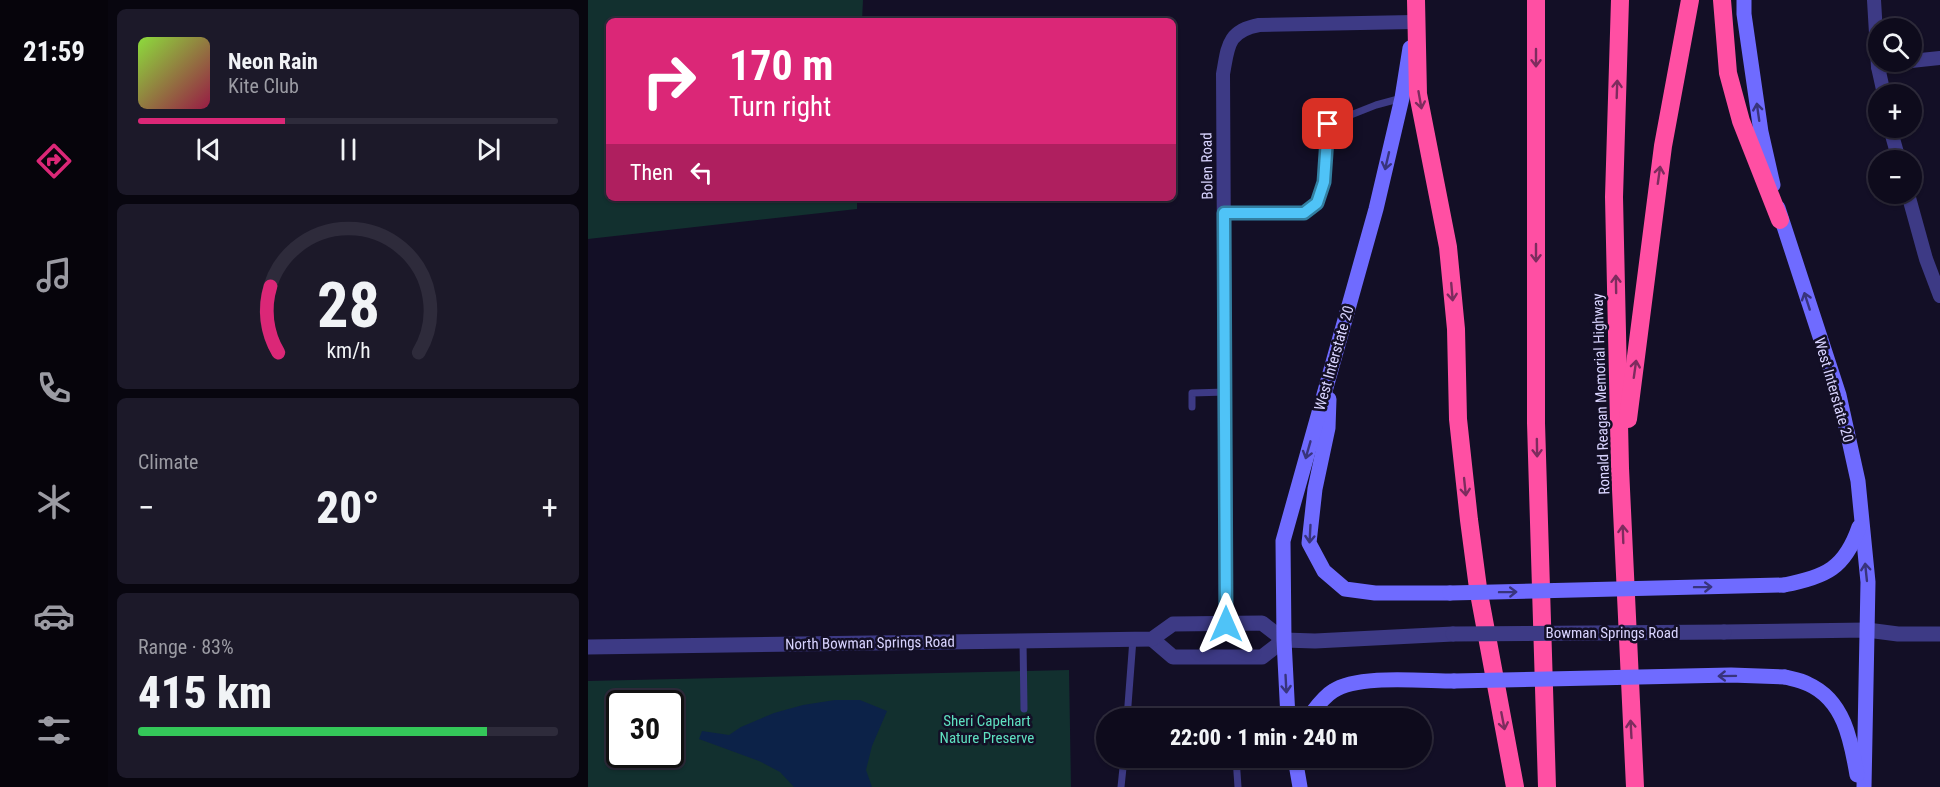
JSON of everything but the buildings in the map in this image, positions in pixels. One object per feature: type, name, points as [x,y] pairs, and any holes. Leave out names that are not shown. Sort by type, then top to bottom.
[{"type":"highway","points":[[1415,0],[1418,94],[1448,247],[1456,329],[1458,420],[1469,520],[1479,598],[1515,787]]},
{"type":"highway","points":[[1536,0],[1536,423],[1547,787]]},
{"type":"highway","name":"Ronald Reagan Memorial Highway","points":[[1620,0],[1614,197],[1620,468],[1635,787]]},
{"type":"highway","points":[[1620,468],[1640,336],[1663,146],[1690,0]]},
{"type":"highway","points":[[1722,0],[1728,73],[1741,121],[1780,220]]},
{"type":"main road","name":"West Interstate 20","points":[[1287,708],[1283,541],[1376,209],[1409,64],[1415,0]]},
{"type":"main road","name":"West Interstate 20","points":[[1744,0],[1761,132],[1780,220],[1839,395],[1858,481],[1868,582],[1862,787]]},
{"type":"main road","points":[[1330,372],[1328,428],[1315,489],[1309,543],[1324,571],[1345,589],[1375,593],[1450,593],[1784,585],[1812,580],[1834,567],[1852,548],[1862,521]]},
{"type":"main road","points":[[1316,708],[1335,689],[1368,681],[1731,675],[1785,677],[1807,683],[1826,694],[1841,714],[1862,787]]},
{"type":"main road","points":[[1297,768],[1300,787]]},
{"type":"street","points":[[1874,0],[1875,18]]},
{"type":"street","name":"Bolen Road","points":[[1226,624],[1223,74],[1228,45],[1245,27],[1259,25],[1413,22]]},
{"type":"street","points":[[1922,60],[1940,58]]},
{"type":"street","points":[[1911,204],[1926,259],[1940,296]]},
{"type":"street","points":[[1262,623],[1284,640],[1262,657],[1173,657],[1152,639],[1173,624],[1262,623]]},
{"type":"street","name":"Bowman Springs Road","points":[[1284,640],[1315,641],[1453,634],[1867,630],[1898,634],[1940,634]]},
{"type":"street","name":"North Bowman Springs Road","points":[[588,647],[1152,639]]},
{"type":"lane","points":[[1224,213],[1304,213],[1317,203],[1324,182],[1328,124],[1376,105],[1402,98]]},
{"type":"lane","points":[[1192,407],[1192,393],[1226,392]]},
{"type":"lane","points":[[1128,708],[1133,639]]},
{"type":"lane","points":[[1023,641],[1024,709]]},
{"type":"lane","points":[[1121,787],[1123,768]]},
{"type":"lane","points":[[1237,768],[1238,787]]},
{"type":"green space","points":[[588,0],[863,0],[862,18],[606,18],[606,201],[857,201],[857,209],[588,239]]},
{"type":"green space","name":"Sheri Capehart Nature Preserve","points":[[1069,670],[1071,787],[588,787],[588,681]]},
{"type":"water","points":[[835,700],[860,700],[887,711],[872,746],[866,770],[872,787],[794,787],[780,772],[759,761],[699,739],[702,731],[729,735],[741,727],[774,713]]},
{"type":"route","points":[[1226,624],[1224,213],[1304,213],[1317,203],[1324,182],[1328,124]]}]
